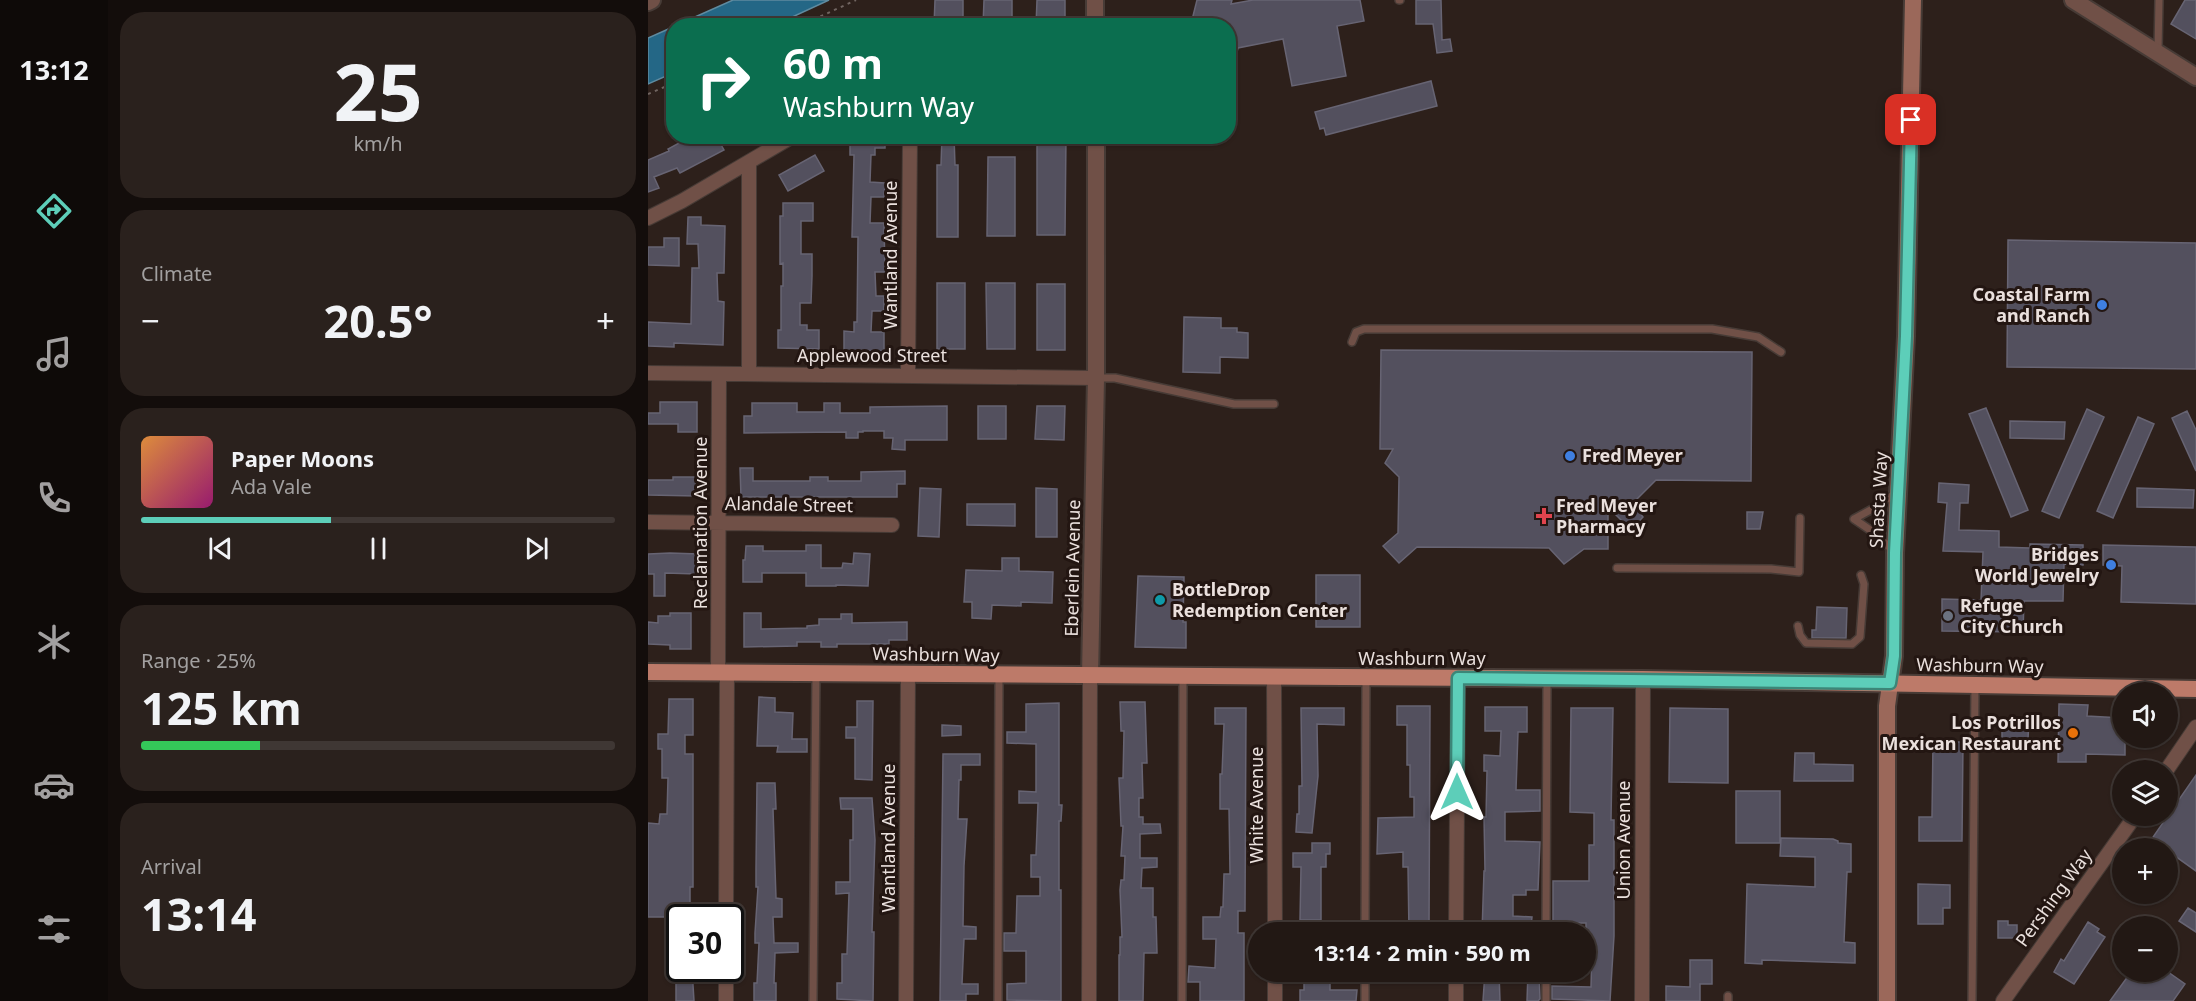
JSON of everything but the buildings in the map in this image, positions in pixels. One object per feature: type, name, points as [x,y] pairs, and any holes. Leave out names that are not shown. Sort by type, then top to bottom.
[{"type":"main road","name":"Shasta Way","points":[[1887,1001],[1887,706],[1894,656],[1895,553],[1906,336],[1913,0]]},
{"type":"main road","name":"Washburn Way","points":[[648,672],[1643,679],[2196,689]]},
{"type":"street","points":[[648,2],[652,0]]},
{"type":"street","points":[[1095,0],[1095,18]]},
{"type":"street","points":[[2073,0],[2196,77]]},
{"type":"street","points":[[648,218],[682,201],[779,144]]},
{"type":"street","name":"Wantland Avenue","points":[[908,374],[910,144]]},
{"type":"street","name":"Eberlein Avenue","points":[[1089,1001],[1090,676],[1096,378],[1096,144]]},
{"type":"street","points":[[749,162],[749,374]]},
{"type":"street","name":"Applewood Street","points":[[648,373],[908,374],[1096,378]]},
{"type":"street","name":"Reclamation Avenue","points":[[719,374],[719,522],[726,904]]},
{"type":"street","name":"Alandale Street","points":[[648,522],[892,525]]},
{"type":"street","name":"Wantland Avenue","points":[[906,1001],[908,674]]},
{"type":"street","name":"White Avenue","points":[[1274,678],[1275,922]]},
{"type":"street","points":[[1456,922],[1458,678]]},
{"type":"street","name":"Union Avenue","points":[[1642,1001],[1643,679]]},
{"type":"street","points":[[2174,760],[2196,727]]},
{"type":"street","name":"Pershing Way","points":[[2002,1001],[2128,826]]},
{"type":"street","points":[[726,982],[726,1001]]},
{"type":"street","points":[[1275,982],[1275,1001]]},
{"type":"street","points":[[1456,982],[1456,1001]]},
{"type":"lane","points":[[2158,54],[2160,0]]},
{"type":"lane","points":[[1352,342],[1356,332],[1364,329],[1713,329],[1758,338],[1781,352]]},
{"type":"lane","points":[[1096,378],[1115,378],[1234,404],[1274,404]]},
{"type":"lane","points":[[1895,553],[1876,534],[1854,519],[1899,491]]},
{"type":"lane","points":[[1617,568],[1771,569],[1799,572],[1800,518]]},
{"type":"lane","points":[[1798,626],[1800,635],[1806,643],[1852,644],[1860,637],[1864,584],[1861,575]]},
{"type":"lane","points":[[813,1001],[816,674]]},
{"type":"lane","points":[[998,1001],[999,675]]},
{"type":"lane","points":[[1182,1001],[1183,677]]},
{"type":"lane","points":[[1365,922],[1366,678]]},
{"type":"lane","points":[[1546,922],[1547,679]]},
{"type":"lane","points":[[1972,1001],[1975,686]]},
{"type":"lane","points":[[1365,982],[1365,1001]]},
{"type":"lane","points":[[1546,982],[1546,1001]]},
{"type":"path","points":[[817,18],[856,0]]},
{"type":"path","points":[[648,94],[666,86]]},
{"type":"water","points":[[733,0],[829,0],[790,18],[693,18]]},
{"type":"water","points":[[666,30],[666,76],[648,84],[648,38]]},
{"type":"place","name":"Coastal Farm and Ranch","points":[[2102,305]]},
{"type":"place","name":"Fred Meyer","points":[[1570,456]]},
{"type":"place","name":"Fred Meyer Pharmacy","points":[[1544,516]]},
{"type":"place","name":"Bridges World Jewelry","points":[[2111,565]]},
{"type":"place","name":"BottleDrop Redemption Center","points":[[1160,600]]},
{"type":"place","name":"Refuge City Church","points":[[1948,616]]},
{"type":"place","name":"Los Potrillos Mexican Restaurant","points":[[2073,733]]},
{"type":"route","points":[[1457,792],[1458,678],[1890,683],[1894,656],[1895,553],[1906,336],[1911,120]]}]
